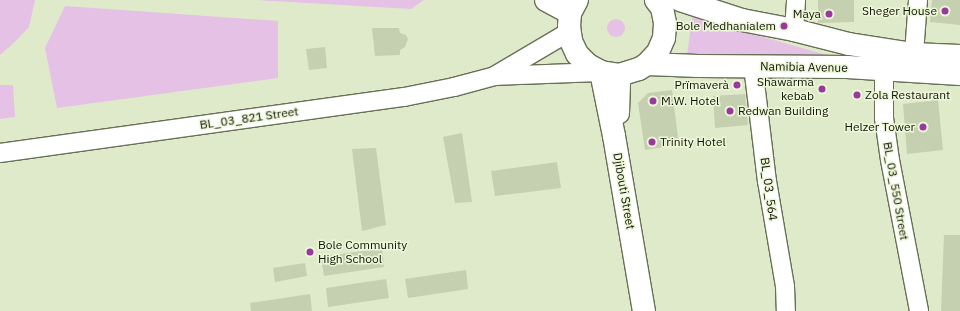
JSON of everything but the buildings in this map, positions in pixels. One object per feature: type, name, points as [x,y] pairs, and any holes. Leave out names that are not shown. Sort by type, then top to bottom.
[{"type":"main road","points":[[546,0],[572,15],[571,41],[577,54],[588,65],[610,73],[639,70],[658,52],[664,38],[665,23],[662,8],[656,0]]},
{"type":"main road","name":"Namibia Avenue","points":[[680,0],[705,4],[742,20],[794,30],[960,74]]},
{"type":"main road","name":"Namibia Avenue","points":[[647,64],[698,66],[847,67],[884,70],[913,62],[960,56]]},
{"type":"main road","points":[[610,73],[617,103],[622,145],[652,311]]},
{"type":"main road","name":"Djibouti Street","points":[[610,73],[614,136],[644,311]]},
{"type":"street","points":[[794,30],[796,0]]},
{"type":"street","points":[[913,62],[918,0]]},
{"type":"street","points":[[496,76],[572,15]]},
{"type":"street","name":"BL_03_564","points":[[753,66],[767,181],[785,286],[786,311]]},
{"type":"street","name":"BL_03_550 Street","points":[[884,70],[884,118],[890,160],[919,311]]},
{"type":"street","points":[[496,76],[610,73]]},
{"type":"street","name":"BL_03_821 Street","points":[[0,153],[404,97],[454,87],[496,76]]},
{"type":"shaded area","points":[[0,0],[35,0],[29,27],[0,55]]},
{"type":"shaded area","points":[[256,0],[424,0],[411,9]]},
{"type":"shaded area","points":[[65,6],[278,21],[278,78],[57,108],[45,48]]},
{"type":"shaded area","points":[[692,17],[834,57],[687,56]]},
{"type":"shaded area","points":[[616,19],[622,22],[625,28],[622,34],[616,37],[610,34],[607,28],[610,22]]},
{"type":"shaded area","points":[[0,85],[13,85],[15,117],[0,119]]},
{"type":"place","name":"Sheger House","points":[[945,11]]},
{"type":"place","name":"Maya","points":[[829,14]]},
{"type":"place","name":"Bole Medhanialem","points":[[784,26]]},
{"type":"place","name":"Prïmaverà","points":[[737,85]]},
{"type":"place","name":"Shawarma kebab","points":[[822,89]]},
{"type":"place","name":"Zola Restaurant","points":[[857,95]]},
{"type":"place","name":"M.W. Hotel","points":[[653,101]]},
{"type":"place","name":"Redwan Building","points":[[730,111]]},
{"type":"place","name":"Helzer Tower","points":[[923,127]]},
{"type":"place","name":"Trinity Hotel","points":[[652,142]]},
{"type":"place","name":"Bole Community High School","points":[[310,252]]}]
